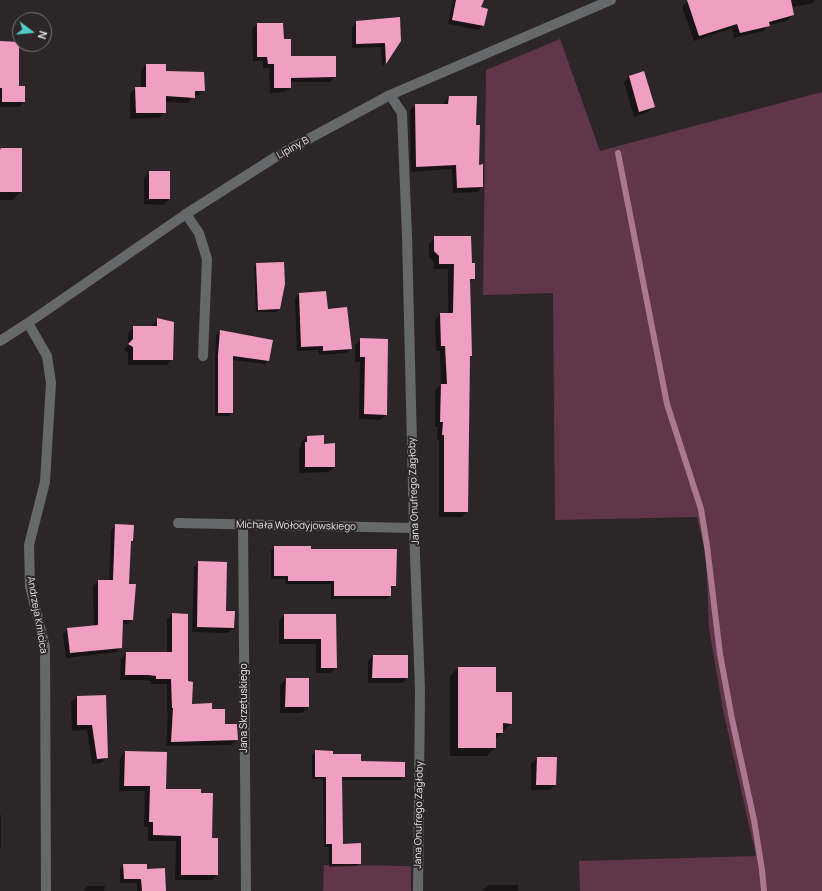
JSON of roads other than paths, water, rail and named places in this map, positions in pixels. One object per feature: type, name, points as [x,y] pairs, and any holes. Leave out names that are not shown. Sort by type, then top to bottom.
[{"type":"street","name":"Lipiny B","points":[[0,341],[186,214],[277,156],[390,95],[611,0]]},
{"type":"street","name":"Jana Onufrego Zagłoby","points":[[390,95],[402,113],[407,236],[414,528],[420,690],[418,891]]},
{"type":"street","points":[[186,214],[198,233],[207,259],[203,356]]},
{"type":"street","name":"Andrzeja Kmicica","points":[[28,323],[47,356],[51,383],[45,482],[29,546],[30,586],[45,647],[46,891]]},
{"type":"street","name":"Michała Wołodyjowskiego","points":[[178,523],[414,528]]},
{"type":"street","name":"Jana Skrzetuskiego","points":[[243,525],[246,891]]},
{"type":"waterway","points":[[618,153],[667,404],[701,509],[720,654],[732,719],[754,820],[764,891]]}]
